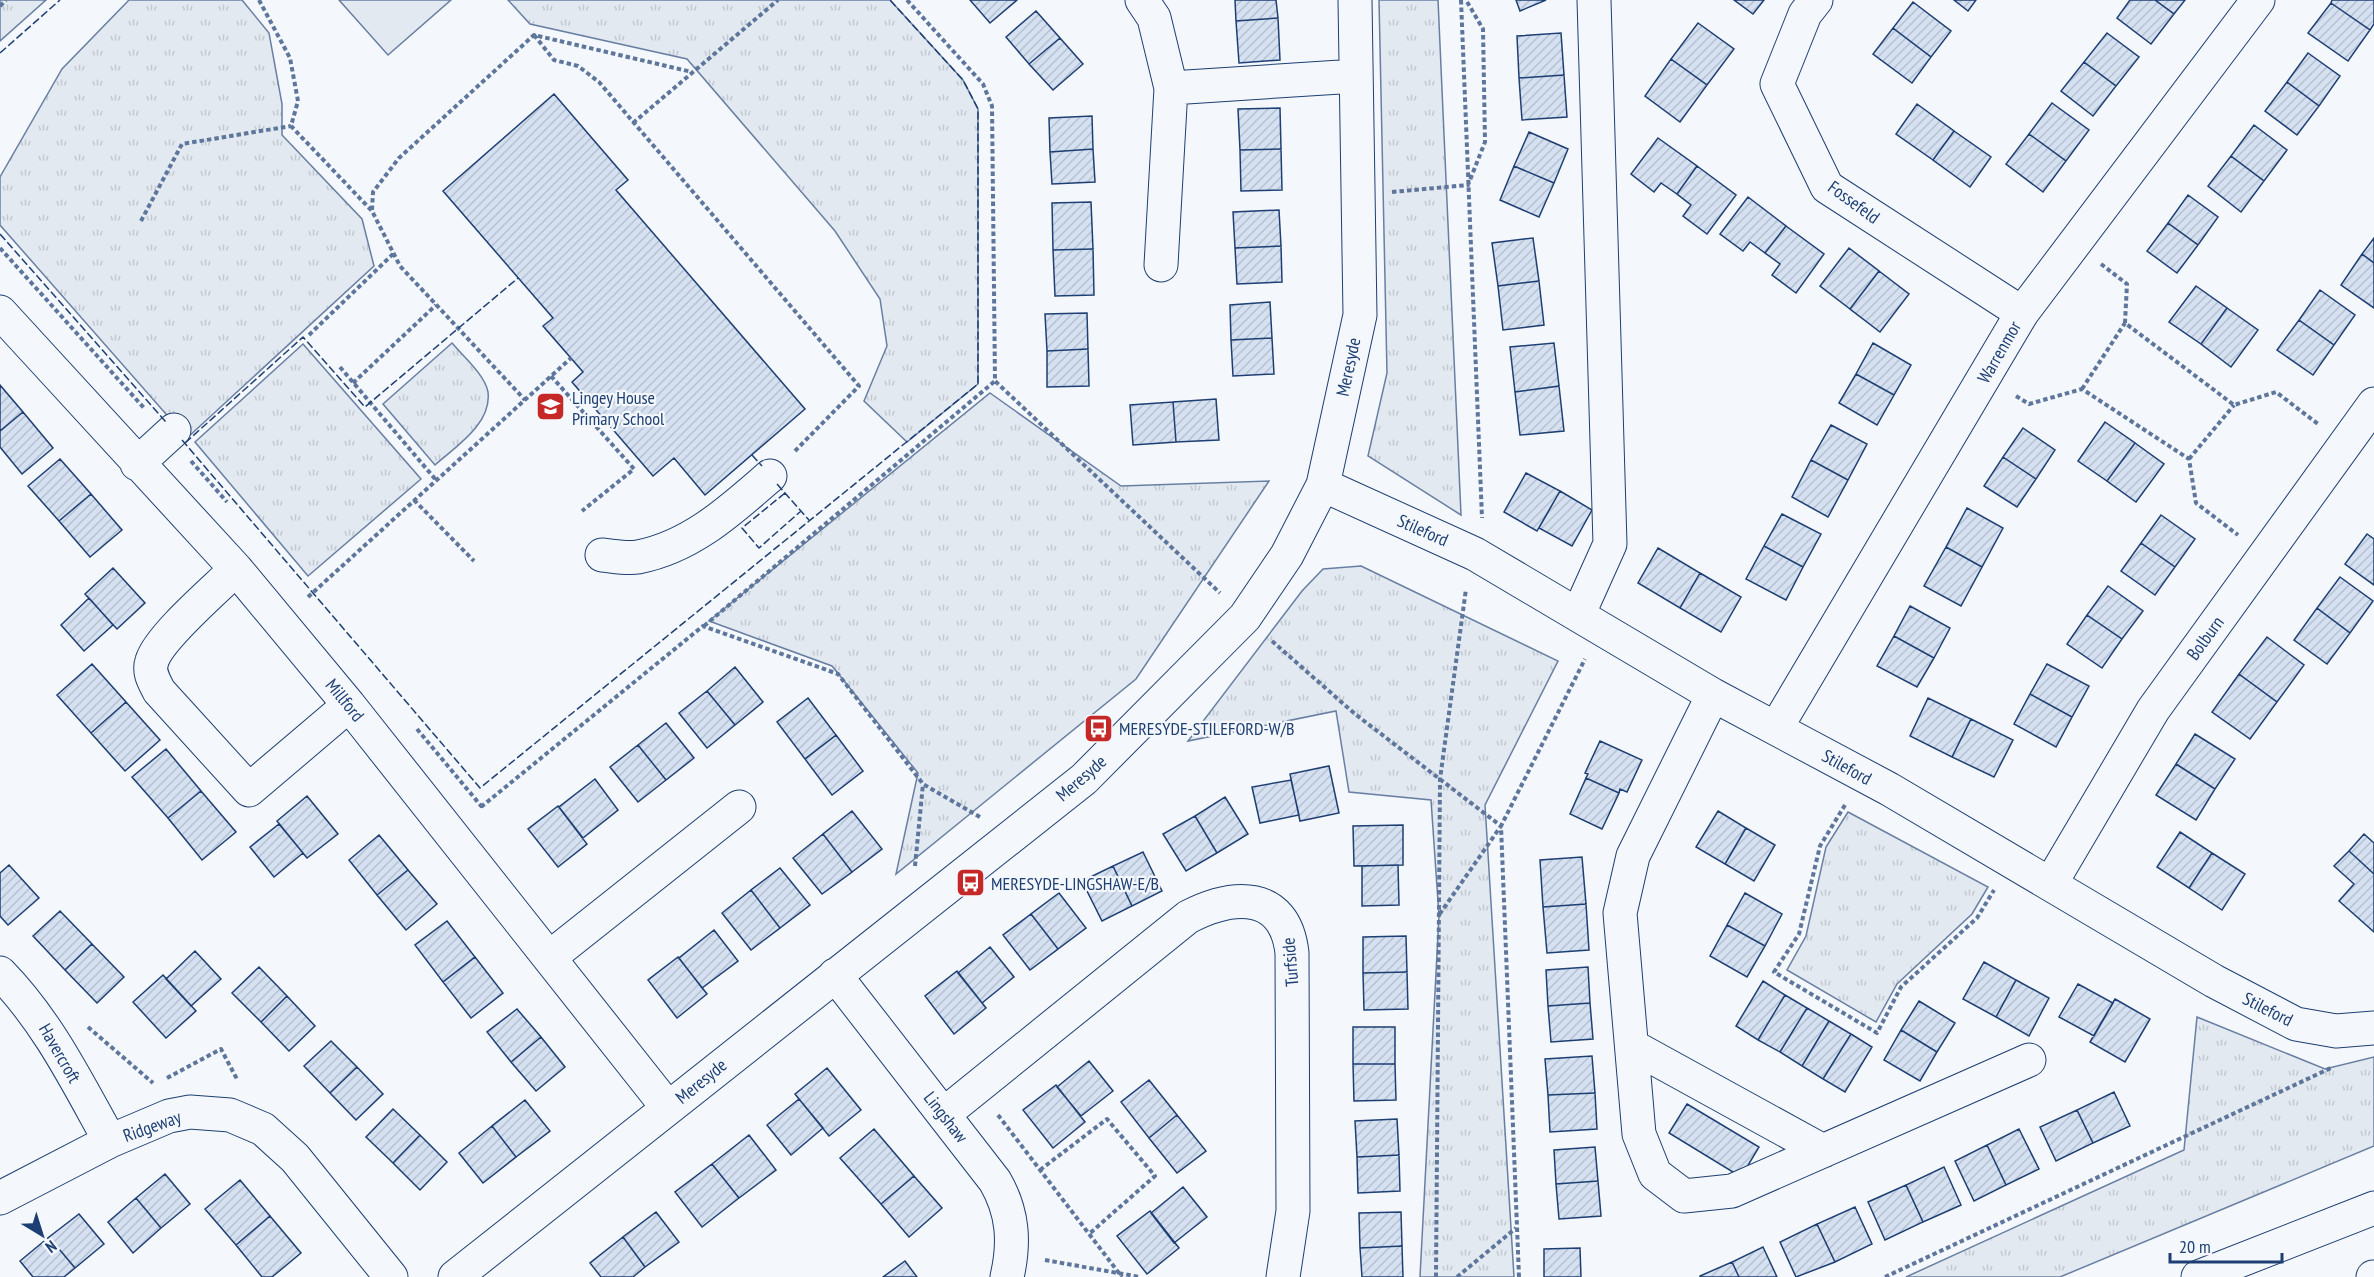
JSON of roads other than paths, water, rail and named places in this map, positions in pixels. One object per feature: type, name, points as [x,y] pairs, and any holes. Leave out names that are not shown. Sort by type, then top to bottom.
[{"type":"main road","points":[[1142,0],[1154,18],[1171,88],[1161,265]]},
{"type":"main road","name":"Meresyde","points":[[455,1277],[1084,778],[1245,617],[1287,555],[1323,485],[1360,315],[1354,0]]},
{"type":"main road","points":[[1590,620],[1610,544],[1594,0]]},
{"type":"main road","name":"Fossefeld","points":[[1816,0],[1805,14],[1777,84],[1827,187],[2022,312]]},
{"type":"main road","name":"Warrenmor","points":[[1776,728],[2022,312],[2258,0]]},
{"type":"main road","points":[[1171,88],[1356,76]]},
{"type":"main road","name":"Millford","points":[[0,312],[137,464],[236,569],[349,705],[668,1108]]},
{"type":"main road","name":"Bolburn","points":[[2051,883],[2153,710],[2374,404]]},
{"type":"main road","points":[[137,464],[174,430]]},
{"type":"main road","points":[[602,555],[637,557],[680,545],[729,512],[770,476]]},
{"type":"main road","name":"Stileford","points":[[1323,485],[1475,554],[1590,620],[1713,695],[1889,789],[2214,981],[2296,1024],[2336,1031],[2374,1028]]},
{"type":"main road","points":[[236,569],[160,645],[151,661],[151,675],[159,691],[249,790],[349,705]]},
{"type":"main road","points":[[1713,695],[1633,856],[1620,913],[1639,1134],[1655,1174],[1684,1196],[1732,1191],[2029,1060]]},
{"type":"main road","points":[[550,957],[739,807]]},
{"type":"main road","name":"Turfside","points":[[944,1114],[1188,917],[1212,905],[1232,900],[1252,902],[1270,908],[1283,921],[1290,936],[1292,953],[1293,1211],[1283,1277]]},
{"type":"main road","name":"Havercroft","points":[[0,973],[27,1000],[44,1024],[110,1141]]},
{"type":"main road","name":"Lingshaw","points":[[834,975],[995,1181],[1005,1199],[1012,1232],[1009,1266]]},
{"type":"main road","points":[[1632,1046],[1823,1151]]},
{"type":"main road","name":"Ridgeway","points":[[0,1198],[110,1141],[169,1116],[190,1112],[230,1115],[248,1121],[263,1130],[295,1158],[392,1277]]},
{"type":"main road","points":[[2198,1277],[2374,1208]]},
{"type":"place","name":"Lingey House Primary School","points":[[551,407]]},
{"type":"place","name":"MERESYDE-STILEFORD-W/B","points":[[1098,728]]},
{"type":"place","name":"MERESYDE-LINGSHAW-E/B","points":[[970,883]]}]
